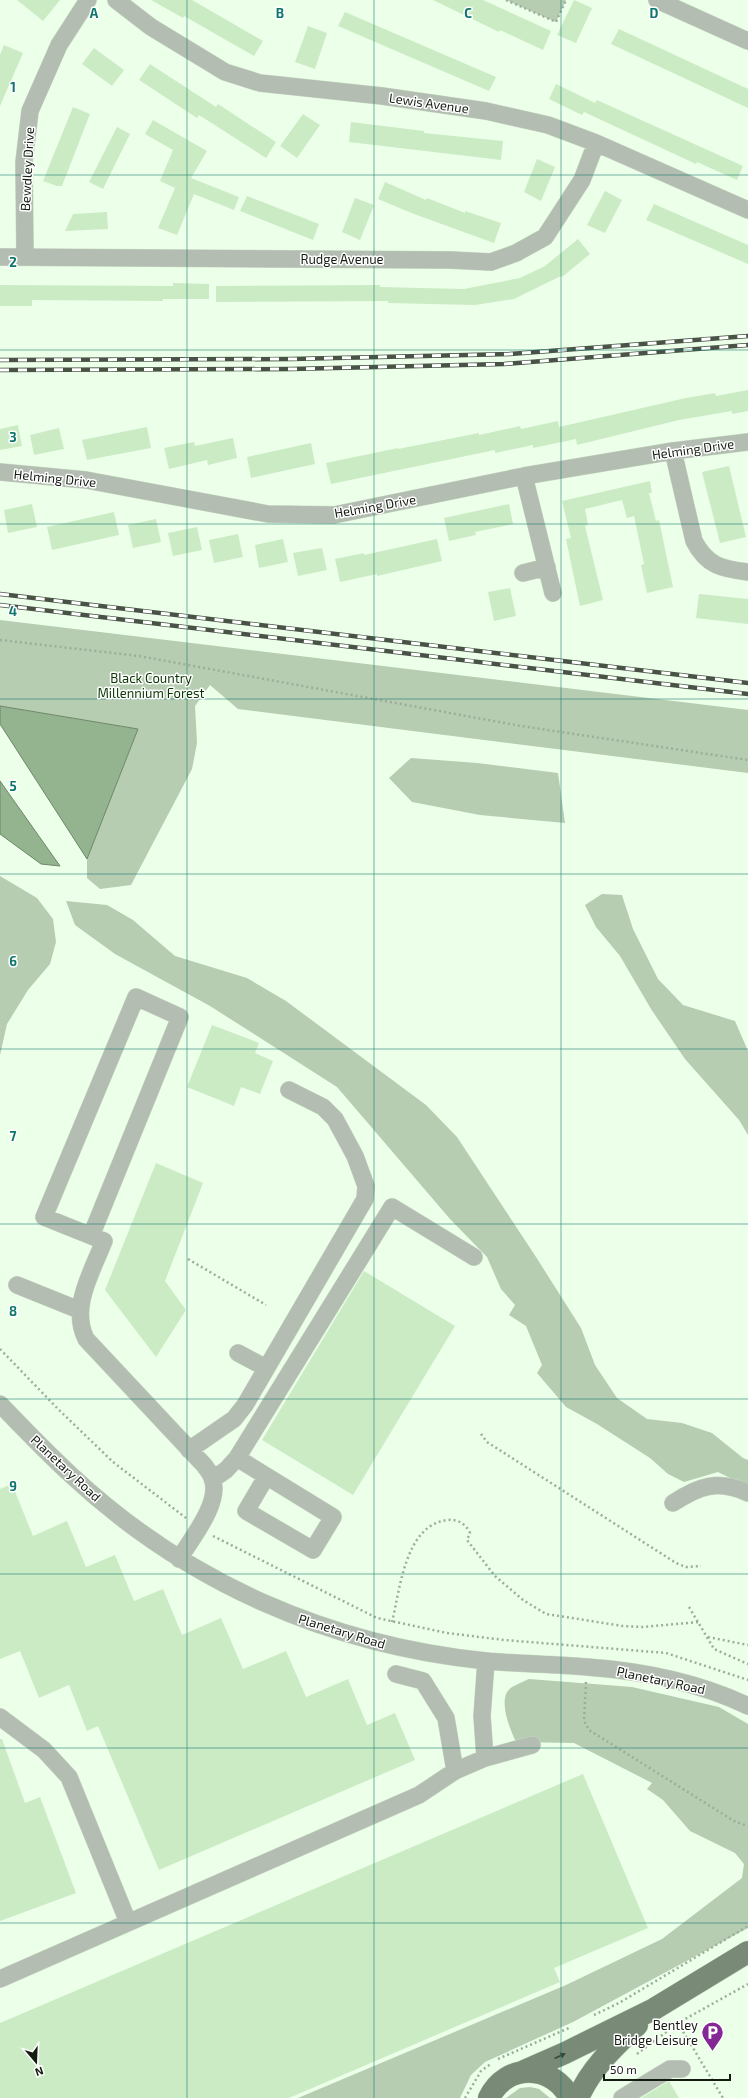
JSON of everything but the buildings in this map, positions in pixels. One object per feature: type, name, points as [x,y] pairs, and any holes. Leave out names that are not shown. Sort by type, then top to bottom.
[{"type":"main road","points":[[489,2098],[499,2083],[510,2075],[524,2071],[565,2053],[654,2009],[748,1952]]},
{"type":"main road","points":[[578,2098],[601,2060],[654,2009]]},
{"type":"main road","points":[[524,2071],[544,2073],[551,2076],[560,2083],[570,2098]]},
{"type":"street","name":"Bewdley Drive","points":[[25,257],[24,162],[30,111],[59,45],[88,0]]},
{"type":"street","name":"Lewis Avenue","points":[[116,0],[151,27],[225,72],[260,83],[382,96],[486,111],[548,125],[596,143],[748,210]]},
{"type":"street","points":[[657,0],[748,41]]},
{"type":"street","name":"Rudge Avenue","points":[[0,257],[450,260],[491,262],[516,254],[545,237],[582,180],[596,143]]},
{"type":"street","name":"Helming Drive","points":[[0,472],[86,480],[268,514],[334,515],[524,476],[673,451],[748,442]]},
{"type":"street","points":[[673,451],[694,541],[699,551],[710,562],[721,569],[748,572]]},
{"type":"street","points":[[524,476],[553,593]]},
{"type":"street","points":[[522,573],[547,567]]},
{"type":"street","points":[[90,1236],[180,1017],[136,997],[44,1217],[90,1236],[104,1241],[82,1296],[79,1310],[82,1331],[86,1339],[204,1466],[213,1479],[213,1498],[208,1511],[179,1559]]},
{"type":"street","points":[[189,1450],[234,1419],[245,1405],[365,1199],[366,1186],[355,1156],[335,1119],[323,1108],[289,1090]]},
{"type":"street","points":[[213,1479],[226,1470],[237,1458],[392,1207],[474,1257]]},
{"type":"street","points":[[17,1285],[79,1310]]},
{"type":"street","points":[[238,1353],[266,1368]]},
{"type":"street","name":"Planetary Road","points":[[0,1404],[72,1476],[107,1505],[179,1559],[224,1585],[270,1607],[339,1632],[398,1648],[486,1661],[588,1667],[634,1672],[675,1680],[720,1693],[748,1706]]},
{"type":"street","points":[[237,1458],[333,1518],[313,1550],[246,1511],[266,1477]]},
{"type":"street","points":[[673,1503],[694,1490],[716,1485],[727,1485],[748,1493]]},
{"type":"street","points":[[485,1758],[482,1716],[486,1661]]},
{"type":"street","points":[[396,1674],[423,1681],[434,1697],[446,1718],[455,1771]]},
{"type":"street","points":[[0,1717],[44,1750],[69,1777],[128,1922]]},
{"type":"street","points":[[0,1978],[419,1795],[455,1771],[485,1758],[532,1745]]},
{"type":"street","points":[[622,2098],[670,2069],[682,2069]]},
{"type":"path","points":[[506,0],[556,22],[566,0]]},
{"type":"path","points":[[0,640],[139,656],[522,726],[748,760]]},
{"type":"path","points":[[188,1259],[266,1305]]},
{"type":"path","points":[[481,1434],[487,1442],[676,1563],[686,1567],[701,1566]]},
{"type":"path","points":[[392,1622],[406,1561],[413,1545],[430,1527],[445,1520],[453,1520],[466,1526],[470,1533],[467,1540],[495,1576],[523,1600],[542,1613],[623,1626],[642,1627],[699,1622]]},
{"type":"path","points":[[688,1607],[699,1622],[714,1648],[748,1664]]},
{"type":"path","points":[[707,1637],[748,1645]]},
{"type":"path","points":[[590,1646],[666,1652],[748,1680]]},
{"type":"path","points":[[588,1667],[584,1721],[589,1730],[734,1821],[748,1826]]},
{"type":"path","points":[[591,2017],[619,2003],[748,1926]]},
{"type":"path","points":[[631,2060],[678,2023],[748,1984]]},
{"type":"path","points":[[678,2023],[723,2098]]},
{"type":"path","points":[[464,2098],[474,2081],[489,2065],[503,2056],[570,2027]]},
{"type":"green space","points":[[506,0],[566,0],[556,22]]},
{"type":"green space","name":"Black Country Millennium Forest","points":[[0,620],[748,710],[748,773],[238,709],[210,685],[195,706],[197,743],[192,769],[131,885],[100,889],[87,878],[87,859],[138,729],[0,706]]},
{"type":"green space","points":[[411,758],[477,763],[558,773],[565,823],[480,815],[412,802],[389,778]]},
{"type":"green space","points":[[0,876],[37,898],[53,919],[56,942],[50,964],[28,990],[7,1024],[0,1055]]},
{"type":"green space","points":[[602,894],[622,895],[633,929],[658,979],[683,1005],[735,1021],[748,1051],[748,1135],[739,1120],[685,1059],[651,1009],[620,956],[596,927],[585,905]]},
{"type":"green space","points":[[66,901],[107,905],[133,920],[175,956],[247,978],[286,1001],[426,1105],[457,1137],[536,1257],[581,1328],[595,1365],[617,1398],[647,1419],[682,1423],[712,1433],[743,1458],[748,1460],[748,1487],[718,1472],[684,1482],[668,1474],[650,1458],[597,1424],[566,1407],[537,1373],[542,1365],[526,1326],[509,1315],[515,1305],[501,1289],[487,1257],[450,1219],[337,1087],[210,1006],[115,954],[75,925]]},
{"type":"green space","points":[[529,1679],[632,1687],[719,1707],[748,1724],[748,1928],[573,2022],[485,2062],[471,2075],[460,2098],[298,2098],[566,1985],[662,1939],[742,1878],[744,1864],[735,1853],[690,1831],[663,1800],[647,1789],[652,1783],[574,1743],[516,1742],[508,1722],[505,1698],[507,1692],[512,1687]]},
{"type":"green space","points":[[530,2087],[539,2089],[550,2098],[506,2098],[520,2088]]},
{"type":"shaded area","points":[[0,706],[138,729],[87,859],[0,724]]},
{"type":"shaded area","points":[[0,781],[60,866],[41,864],[0,834]]},
{"type":"railway","points":[[0,360],[292,359],[510,354],[748,336]]},
{"type":"railway","points":[[0,370],[292,369],[504,364],[748,345]]},
{"type":"railway","points":[[0,594],[748,683]]},
{"type":"railway","points":[[0,605],[748,694]]},
{"type":"place","name":"Bentley Bridge Leisure","points":[[713,2052]]}]
